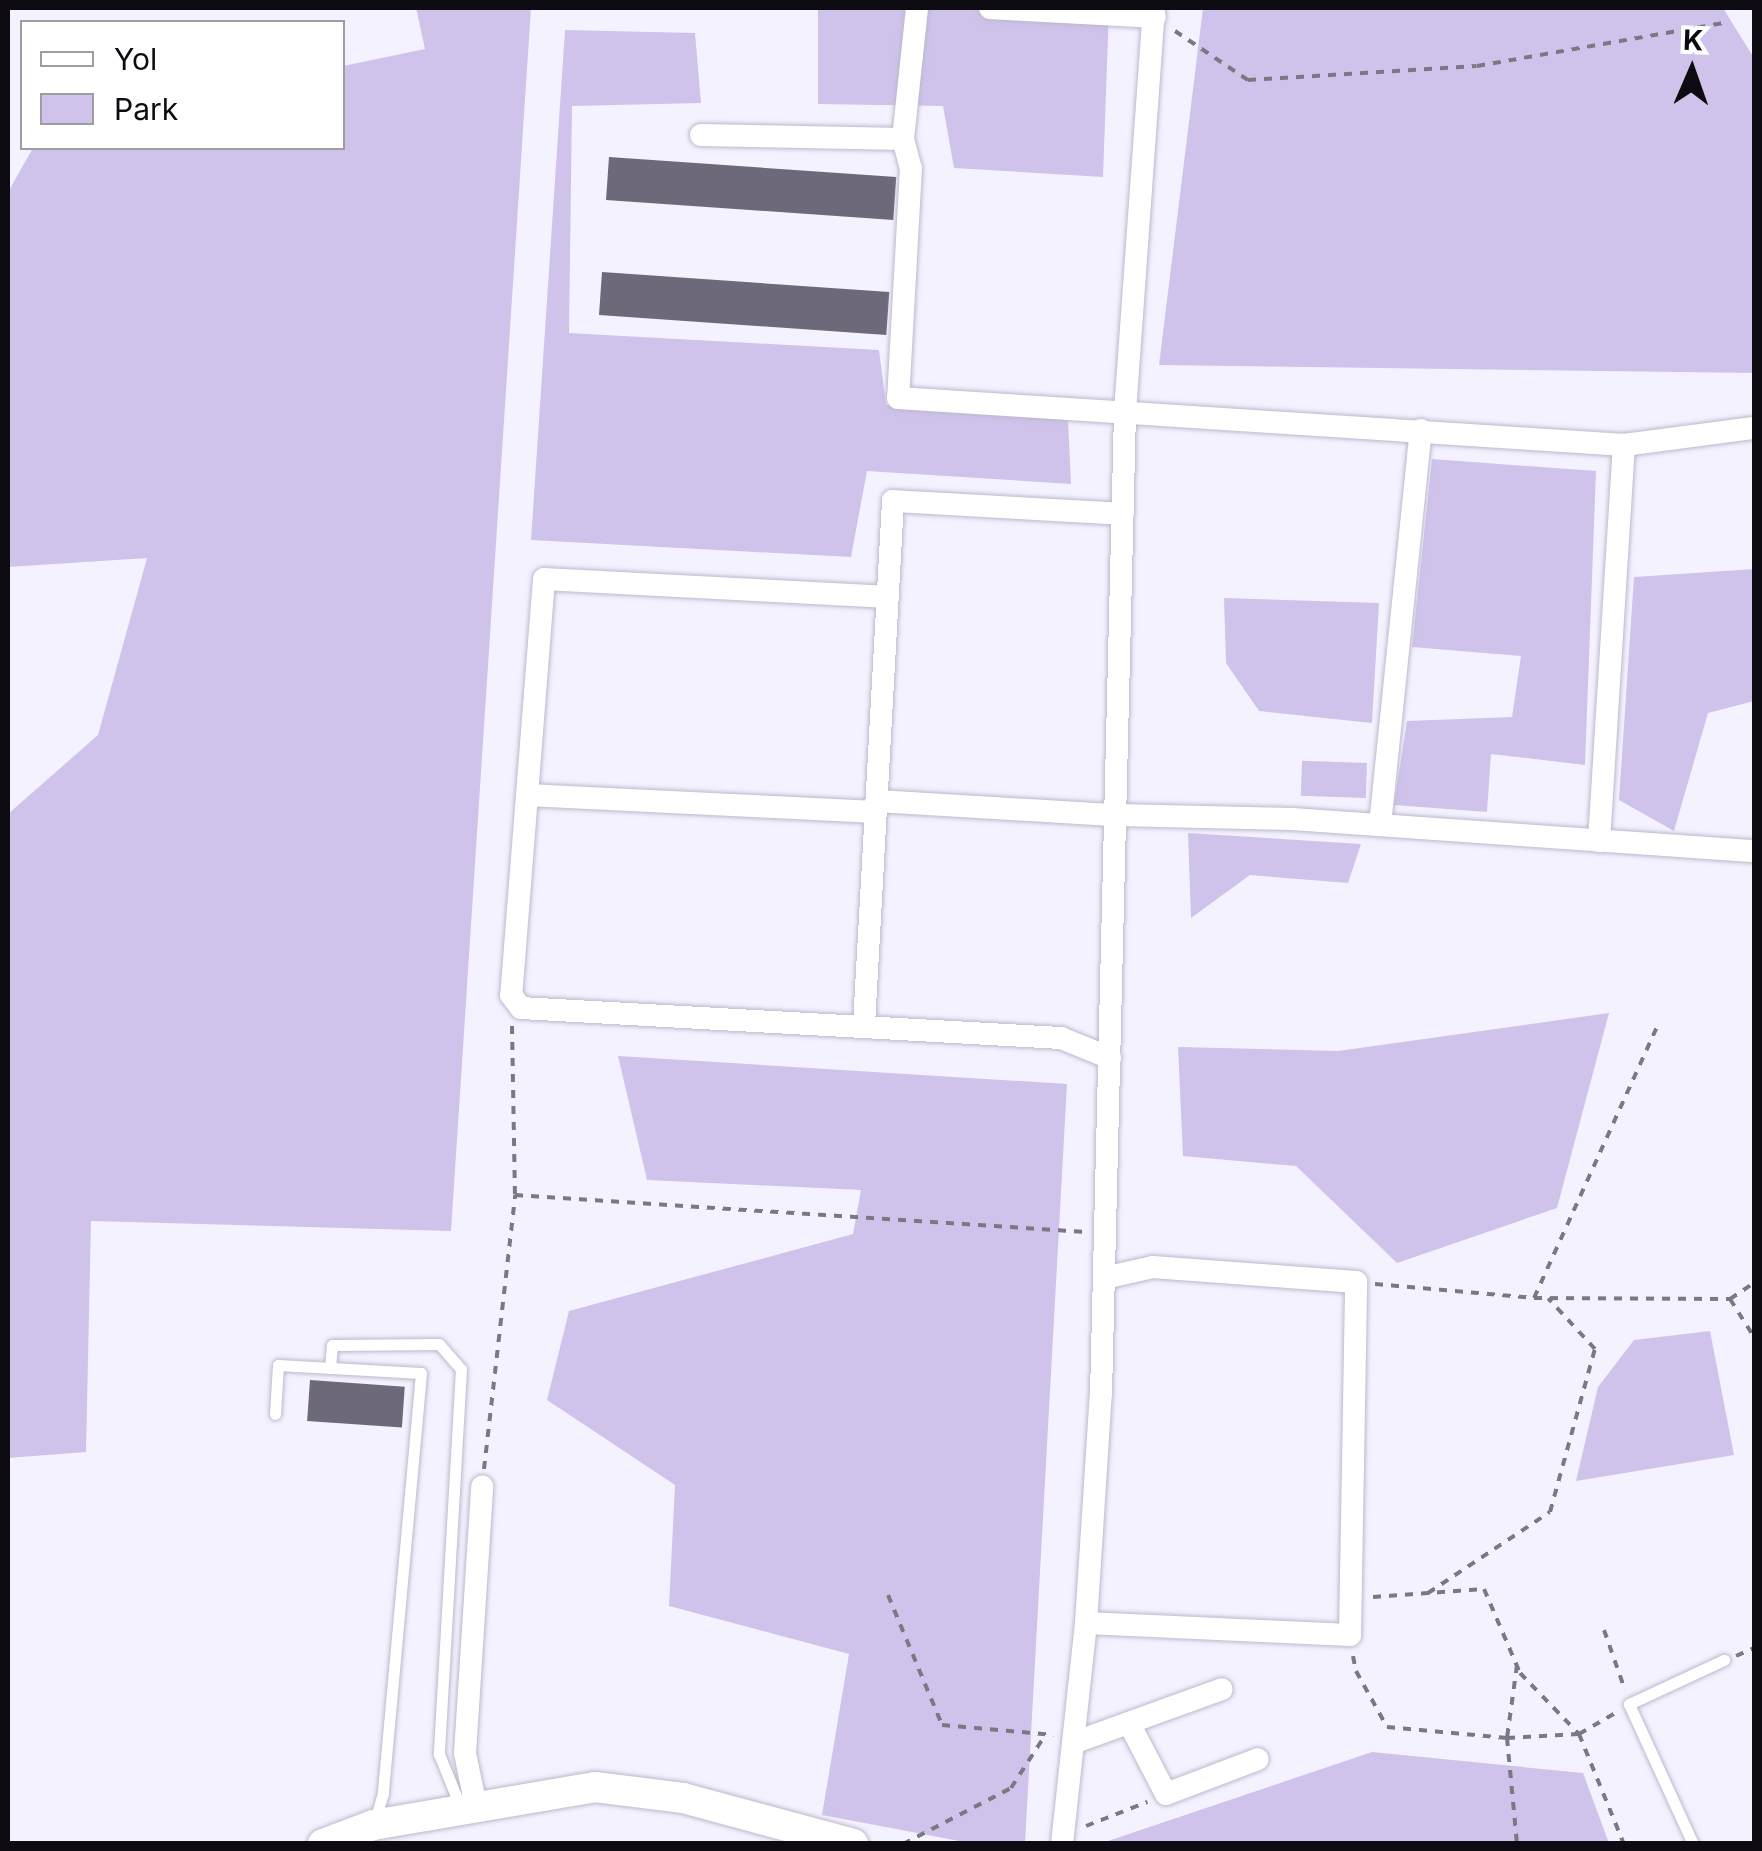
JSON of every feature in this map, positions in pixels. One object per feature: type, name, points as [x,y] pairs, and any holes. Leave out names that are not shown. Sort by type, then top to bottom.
[{"type":"street","points":[[918,8],[903,139],[911,168],[898,398],[1624,445],[1754,428]]},
{"type":"street","points":[[990,8],[1154,12],[1125,412],[1104,1278],[1086,1623],[1063,1840]]},
{"type":"street","points":[[701,135],[903,139]]},
{"type":"street","points":[[1380,826],[1421,430]]},
{"type":"street","points":[[1599,842],[1624,445]]},
{"type":"street","points":[[864,1025],[893,501],[1123,514]]},
{"type":"street","points":[[888,597],[544,579],[511,995],[521,1008],[1061,1038],[1110,1058]]},
{"type":"street","points":[[527,795],[1380,826],[1754,851]]},
{"type":"street","points":[[1086,1623],[1350,1635],[1356,1282],[1153,1267],[1104,1278]]},
{"type":"street","points":[[469,1808],[465,1753],[482,1487]]},
{"type":"street","points":[[1073,1740],[1222,1689]]},
{"type":"street","points":[[1129,1723],[1166,1794],[1258,1758]]},
{"type":"street","points":[[323,1844],[374,1826],[595,1787],[684,1798],[853,1844]]},
{"type":"lane","points":[[330,1368],[332,1346],[438,1344],[461,1369],[439,1754],[469,1808]]},
{"type":"lane","points":[[275,1414],[278,1365],[421,1373],[384,1793],[374,1826]]},
{"type":"lane","points":[[1693,1844],[1630,1704],[1724,1660]]},
{"type":"path","points":[[1154,12],[1248,80],[1477,66],[1722,23]]},
{"type":"path","points":[[482,1487],[516,1195],[511,995]]},
{"type":"path","points":[[1534,1298],[1659,1023]]},
{"type":"path","points":[[516,1195],[1106,1233]]},
{"type":"path","points":[[1356,1282],[1534,1298],[1730,1299],[1754,1283]]},
{"type":"path","points":[[1427,1593],[1550,1512],[1595,1349],[1548,1298]]},
{"type":"path","points":[[1730,1299],[1754,1337]]},
{"type":"path","points":[[1350,1598],[1484,1589],[1517,1665],[1579,1734],[1624,1844]]},
{"type":"path","points":[[888,1595],[942,1725],[1073,1740]]},
{"type":"path","points":[[1350,1635],[1356,1671],[1387,1727],[1507,1738],[1579,1734],[1630,1704],[1604,1630]]},
{"type":"path","points":[[1517,1665],[1507,1738],[1517,1844]]},
{"type":"path","points":[[903,1844],[1011,1788],[1046,1734]]},
{"type":"path","points":[[1063,1840],[1166,1794]]},
{"type":"green space","points":[[416,8],[531,8],[451,1231],[91,1221],[86,1452],[8,1458],[8,814],[98,735],[147,558],[8,567],[8,192],[32,150],[345,150],[345,66],[425,49]]},
{"type":"green space","points":[[818,8],[1109,8],[1103,177],[954,168],[943,106],[818,104]]},
{"type":"green space","points":[[1203,8],[1723,8],[1754,58],[1754,373],[1159,365]]},
{"type":"green space","points":[[565,30],[695,33],[701,103],[572,106],[569,333],[879,350],[886,405],[1068,420],[1071,484],[867,471],[851,557],[531,540]]},
{"type":"green space","points":[[1432,459],[1596,471],[1585,765],[1491,754],[1487,812],[1394,805],[1407,721],[1512,717],[1521,656],[1412,647]]},
{"type":"green space","points":[[1754,569],[1754,701],[1708,713],[1674,831],[1619,800],[1634,577]]},
{"type":"green space","points":[[1224,598],[1379,603],[1372,723],[1259,711],[1226,663]]},
{"type":"green space","points":[[1302,761],[1367,763],[1366,798],[1301,796]]},
{"type":"green space","points":[[1188,833],[1361,844],[1348,883],[1250,875],[1191,918]]},
{"type":"green space","points":[[1609,1013],[1557,1208],[1397,1263],[1296,1166],[1183,1156],[1178,1047],[1338,1051]]},
{"type":"green space","points":[[618,1056],[1067,1084],[1025,1843],[970,1843],[822,1815],[849,1654],[669,1606],[675,1485],[547,1400],[569,1311],[853,1234],[861,1190],[647,1180]]},
{"type":"green space","points":[[1710,1331],[1734,1455],[1576,1481],[1598,1387],[1634,1340]]},
{"type":"green space","points":[[1372,1752],[1583,1773],[1609,1843],[1102,1843]]},
{"type":"building","points":[[609,157],[896,177],[893,220],[606,200]]},
{"type":"building","points":[[602,272],[889,292],[886,335],[599,315]]},
{"type":"building","points":[[310,1380],[405,1387],[402,1428],[307,1421]]}]
